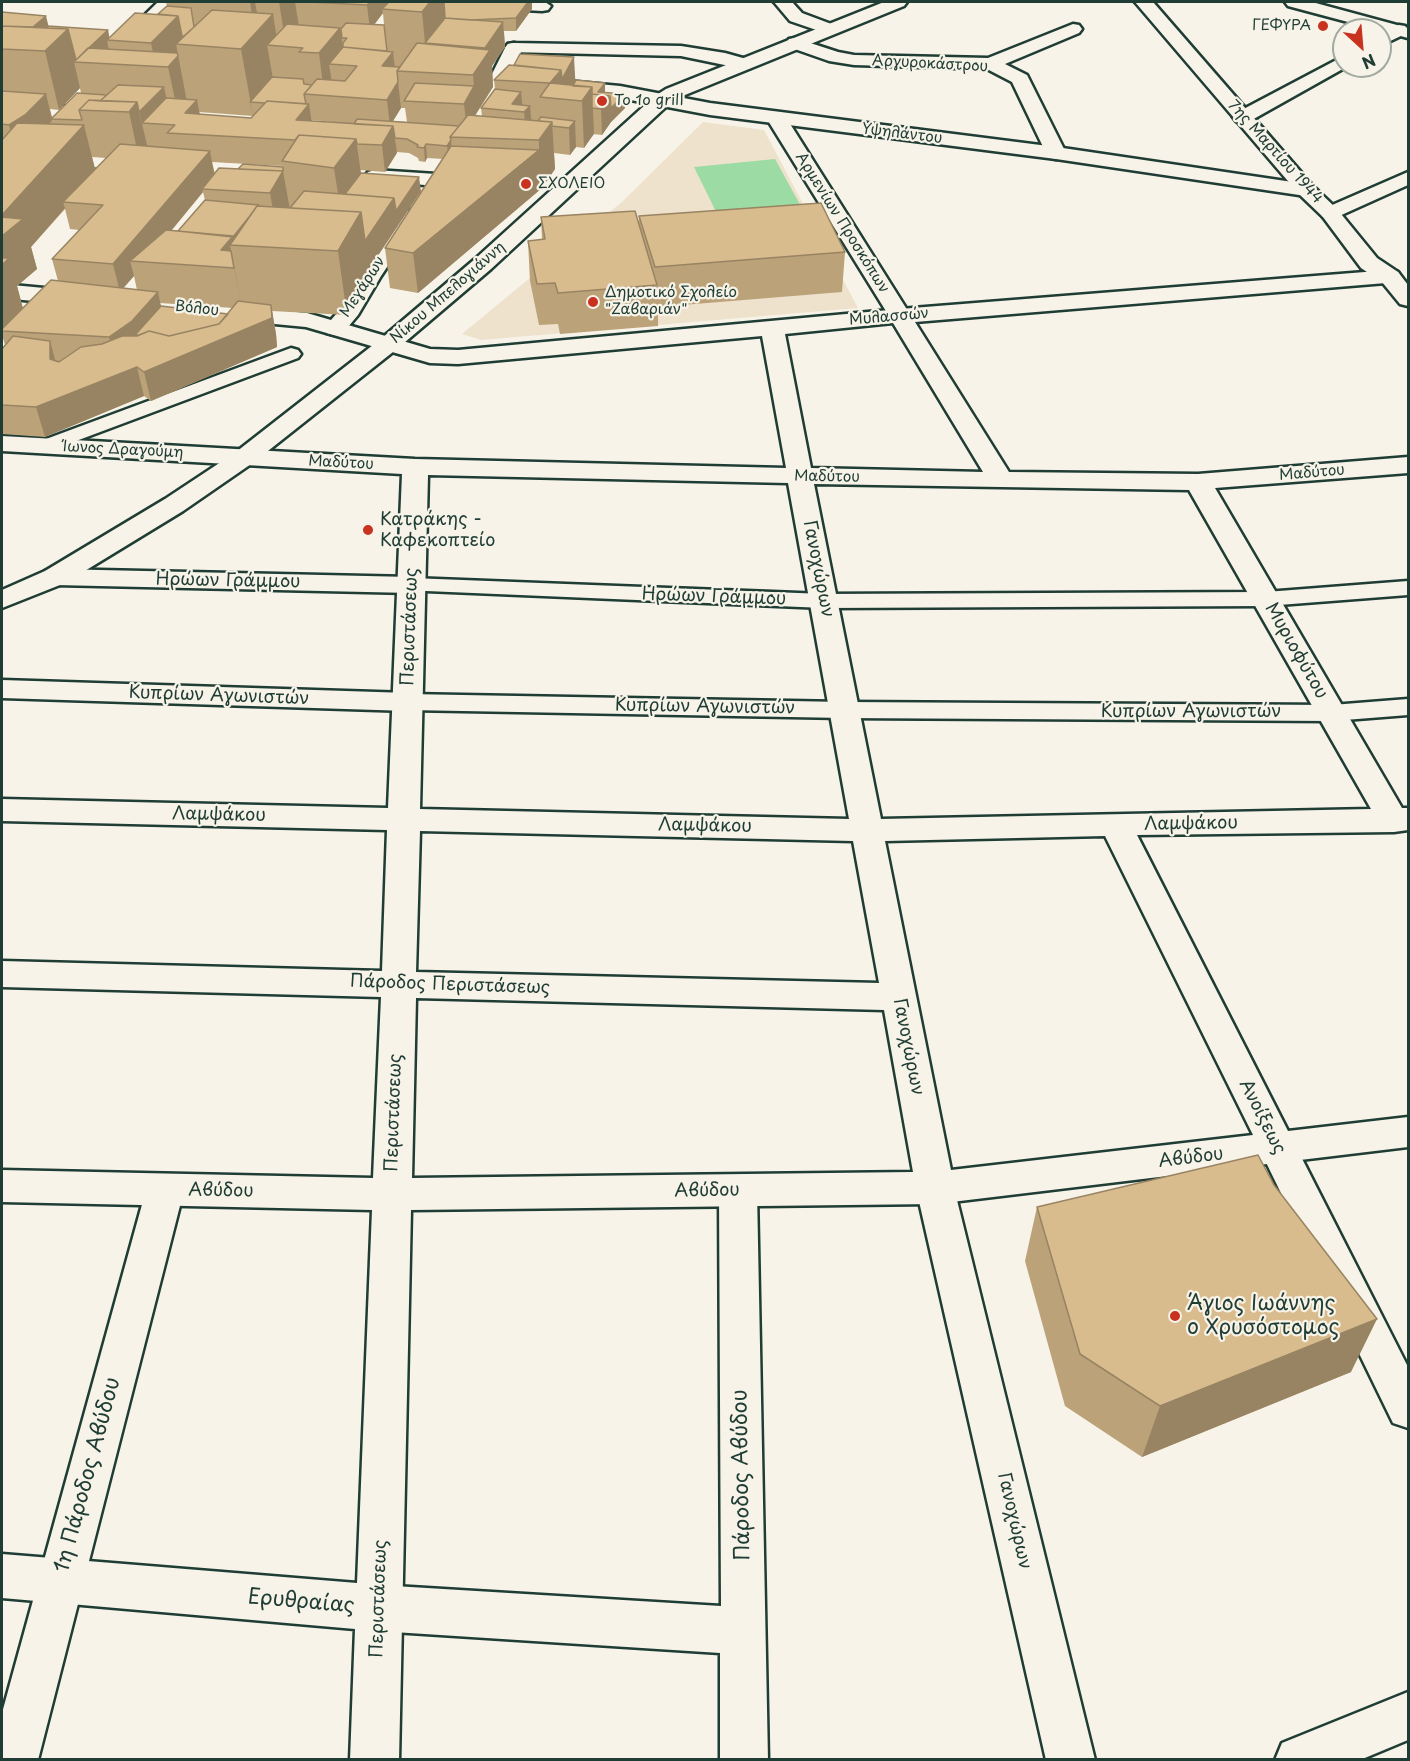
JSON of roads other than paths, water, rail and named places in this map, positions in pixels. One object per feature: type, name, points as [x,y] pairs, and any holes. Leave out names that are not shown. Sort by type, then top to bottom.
[{"type":"street","points":[[145,50],[116,50],[167,2]]},
{"type":"street","points":[[471,2],[544,4]]},
{"type":"street","points":[[783,2],[796,17],[828,29]]},
{"type":"street","name":"Νίκου Μπελογιάννη","points":[[4,598],[55,577],[174,505],[245,457],[390,343],[483,264],[662,100],[673,93],[898,2]]},
{"type":"street","name":"7ης Μαρτίου 1944","points":[[1144,2],[1306,190],[1330,213],[1369,263],[1394,269]]},
{"type":"street","points":[[1294,2],[1404,31]]},
{"type":"street","name":"Μεγάρων","points":[[334,328],[347,315],[370,276],[450,157],[498,80],[523,34],[544,4]]},
{"type":"street","points":[[990,64],[1074,29]]},
{"type":"street","points":[[523,34],[681,51],[719,57],[744,64]]},
{"type":"street","name":"Αργυροκάστρου","points":[[795,43],[835,57],[854,60],[990,64],[1020,79],[1056,153]]},
{"type":"street","points":[[1244,117],[1332,68]]},
{"type":"street","name":"Υψηλάντου","points":[[428,74],[620,92],[777,119],[1056,153],[1306,190]]},
{"type":"street","points":[[46,127],[76,96]]},
{"type":"street","points":[[2,109],[120,115]]},
{"type":"street","name":"Αρμενίων Προσκόπων","points":[[777,119],[1002,480]]},
{"type":"street","points":[[354,175],[450,157],[440,132]]},
{"type":"street","points":[[2,173],[9,157],[32,141]]},
{"type":"street","points":[[9,157],[307,172]]},
{"type":"street","points":[[127,303],[225,168]]},
{"type":"street","points":[[1330,213],[1408,178]]},
{"type":"street","points":[[1394,269],[1408,298]]},
{"type":"street","name":"Μυλασσών","points":[[390,343],[430,356],[459,357],[1394,269]]},
{"type":"street","name":"Βόλου","points":[[2,291],[307,320],[390,343]]},
{"type":"street","name":"Γανοχώρων","points":[[772,328],[935,1188],[1071,1760]]},
{"type":"street","name":"Ίωνος Δραγούμη","points":[[2,443],[245,457]]},
{"type":"street","name":"Μαδύτου","points":[[245,457],[415,466],[800,476],[1198,482],[1408,465]]},
{"type":"street","name":"Περιστάσεως","points":[[374,1760],[415,466]]},
{"type":"street","name":"Μυριοφύτου","points":[[1198,482],[1332,713],[1401,820]]},
{"type":"street","name":"Ηρώων Γράμμου","points":[[55,577],[411,585]]},
{"type":"street","name":"Κυπρίων Αγωνιστών","points":[[2,689],[408,702]]},
{"type":"street","name":"Λαμψάκου","points":[[2,810],[867,830],[1401,820]]},
{"type":"street","name":"Ανοίξεως","points":[[1116,826],[1408,1409]]},
{"type":"street","name":"Πάροδος Περιστάσεως","points":[[2,974],[899,997]]},
{"type":"street","name":"Αβύδου","points":[[2,1186],[392,1194],[935,1188],[1408,1131]]},
{"type":"street","name":"1η Πάροδος Αβύδου","points":[[13,1760],[165,1190]]},
{"type":"street","name":"Πάροδος Αβύδου","points":[[738,1191],[744,1760]]},
{"type":"street","name":"Ερυθραίας","points":[[2,1576],[59,1583],[378,1608],[744,1631]]},
{"type":"street","points":[[1299,1760],[1408,1716]]},
{"type":"lane","points":[[45,446],[291,354]]},
{"type":"lane","name":"Ηρώων Γράμμου","points":[[411,585],[824,601],[1266,599],[1408,588]]},
{"type":"lane","name":"Κυπρίων Αγωνιστών","points":[[408,702],[844,710],[1332,713],[1408,707]]},
{"type":"place","name":"ΓΕΦΥΡΑ","points":[[1323,26]]},
{"type":"place","name":"Το 1ο grill","points":[[602,101]]},
{"type":"place","name":"ΣΧΟΛΕΙΟ","points":[[526,184]]},
{"type":"place","name":"Δημοτικό Σχολείο \"Ζαβαριάν\"","points":[[593,302]]},
{"type":"place","name":"Κατράκης - Καφεκοπτείο","points":[[368,530]]},
{"type":"place","name":"Άγιος Ιωάννης ο Χρυσόστομος","points":[[1175,1316]]}]
